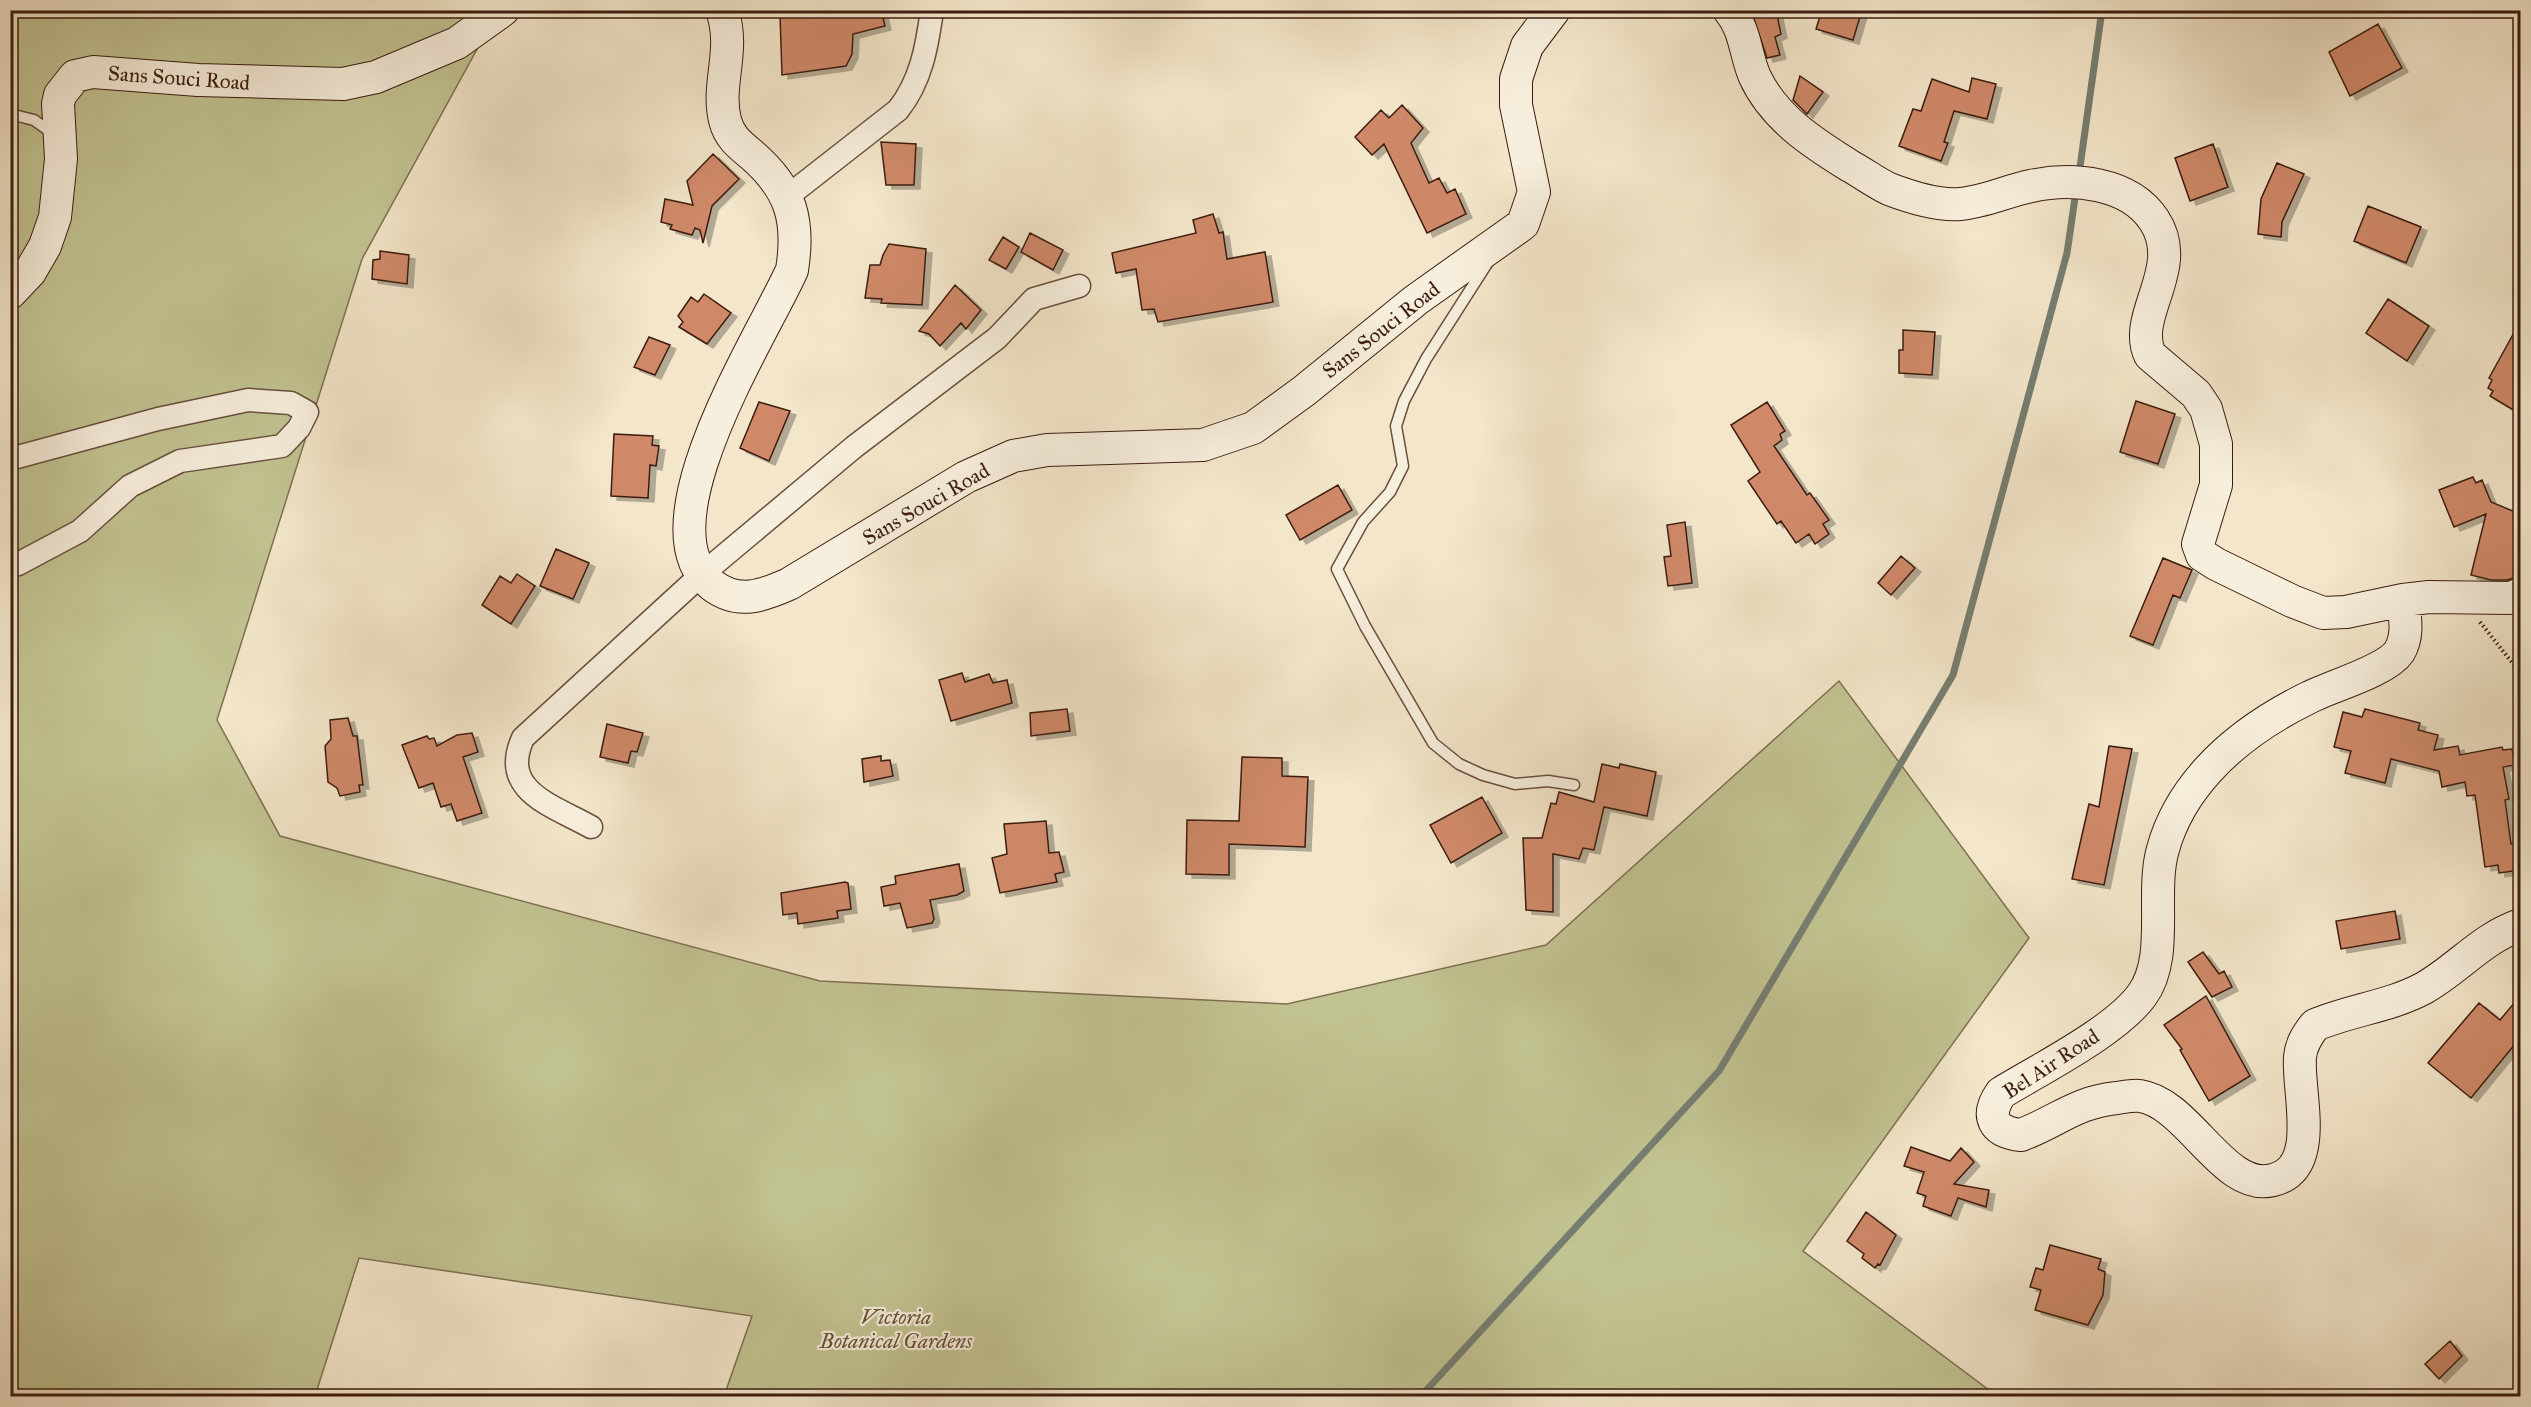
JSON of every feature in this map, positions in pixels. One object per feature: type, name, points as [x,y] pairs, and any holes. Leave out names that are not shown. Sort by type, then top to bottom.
[{"type":"main road","name":"Sans Souci Road","points":[[10,293],[30,273],[45,246],[55,217],[60,186],[60,95],[75,76],[93,72],[198,80],[343,84],[376,77],[457,43],[503,10]]},
{"type":"main road","points":[[701,575],[691,554],[688,536],[696,484],[710,438],[792,270],[796,243],[788,196],[777,179],[729,133],[724,119],[723,101],[729,40],[722,10]]},
{"type":"main road","name":"Sans Souci Road","points":[[701,575],[729,595],[762,597],[789,584],[966,477],[1013,456],[1047,450],[1203,445],[1253,428],[1416,300],[1523,224],[1534,192],[1516,105],[1516,79],[1527,46],[1554,10]]},
{"type":"main road","points":[[1729,10],[1744,38],[1754,76],[1764,94],[1789,124],[1818,146],[1888,188],[1924,200],[1959,204],[2031,186],[2066,182],[2108,188],[2132,197],[2147,209],[2160,231],[2165,256],[2156,300],[2148,322],[2146,347],[2150,356],[2196,394],[2206,409],[2216,444],[2218,466],[2216,485],[2198,544],[2202,555],[2292,601],[2323,613],[2346,612],[2403,600],[2511,598],[2520,594]]},
{"type":"main road","name":"Bel Air Road","points":[[2403,600],[2406,631],[2398,654],[2382,665],[2311,696],[2259,725],[2225,751],[2201,777],[2182,804],[2162,850],[2156,955],[2153,974],[2143,994],[2112,1024],[2001,1093],[1992,1105],[1992,1115],[1996,1126],[2007,1134],[2021,1135],[2095,1100],[2139,1095],[2173,1110],[2232,1169],[2250,1179],[2262,1182],[2276,1180],[2289,1172],[2297,1161],[2303,1146],[2300,1056],[2306,1037],[2315,1025],[2410,995],[2427,986],[2484,942],[2520,925]]},
{"type":"street","points":[[788,196],[898,110],[912,92],[922,64],[932,10]]},
{"type":"street","points":[[591,827],[524,789],[515,767],[517,751],[524,738],[538,722],[701,575],[854,447],[997,338],[1034,299],[1079,286]]},
{"type":"street","points":[[10,459],[158,419],[248,400],[291,403],[307,412],[299,428],[282,446],[180,461],[130,486],[80,531],[10,566]]},
{"type":"lane","points":[[10,114],[34,120],[60,139]]},
{"type":"lane","points":[[1500,241],[1426,359],[1404,401],[1396,426],[1403,466],[1390,492],[1363,522],[1337,569],[1365,626],[1433,743],[1459,764],[1515,784],[1548,781],[1574,784]]},
{"type":"path","points":[[2466,599],[2484,628],[2514,664],[2520,685]]},
{"type":"green space","name":"Victoria Botanical Gardens","points":[[10,11],[498,11],[362,259],[217,720],[280,836],[820,981],[1287,1004],[1546,945],[1839,681],[2029,938],[1803,1251],[1997,1396],[724,1396],[752,1316],[359,1258],[315,1396],[11,1396]]},
{"type":"building","points":[[881,10],[885,26],[853,34],[852,54],[846,66],[782,75],[780,15],[801,16],[801,11]]},
{"type":"building","points":[[1751,10],[1776,10],[1781,34],[1775,37],[1780,55],[1767,58]]},
{"type":"building","points":[[1822,10],[1862,10],[1853,40],[1816,29]]},
{"type":"building","points":[[2378,24],[2402,68],[2350,96],[2329,52]]},
{"type":"building","points":[[1800,76],[1823,92],[1807,114],[1793,100]]},
{"type":"building","points":[[1972,78],[1996,84],[1987,119],[1954,111],[1944,142],[1948,143],[1941,161],[1899,146],[1913,109],[1921,111],[1932,79],[1969,92]]},
{"type":"building","points":[[1402,105],[1423,128],[1411,143],[1429,183],[1439,178],[1447,193],[1455,189],[1466,214],[1427,233],[1384,144],[1372,155],[1355,137],[1381,110],[1389,118]]},
{"type":"building","points":[[881,142],[916,144],[914,185],[886,185]]},
{"type":"building","points":[[2213,144],[2228,187],[2190,201],[2175,158]]},
{"type":"building","points":[[713,154],[739,179],[712,206],[703,243],[700,230],[695,228],[692,235],[670,229],[672,225],[661,222],[665,199],[693,205],[687,181]]},
{"type":"building","points":[[2277,163],[2304,174],[2282,222],[2281,237],[2258,234],[2261,199]]},
{"type":"building","points":[[2368,206],[2421,227],[2406,263],[2354,241]]},
{"type":"building","points":[[1213,214],[1219,233],[1223,232],[1227,259],[1265,252],[1273,302],[1158,322],[1154,309],[1142,310],[1136,269],[1116,273],[1112,253],[1196,233],[1193,220]]},
{"type":"building","points":[[1030,233],[1063,250],[1053,270],[1021,252]]},
{"type":"building","points":[[1003,237],[1019,247],[1006,269],[989,260]]},
{"type":"building","points":[[889,244],[926,249],[922,305],[881,303],[882,299],[865,298],[870,265],[880,265]]},
{"type":"building","points":[[380,251],[409,255],[407,284],[372,279],[373,260],[380,259]]},
{"type":"building","points":[[955,285],[981,310],[966,329],[961,323],[940,346],[929,334],[919,331]]},
{"type":"building","points":[[704,294],[731,313],[707,344],[679,327],[683,322],[678,316],[691,297],[698,302]]},
{"type":"building","points":[[2388,299],[2429,326],[2407,361],[2366,333]]},
{"type":"building","points":[[2520,322],[2520,414],[2490,396],[2493,391],[2488,388],[2492,380],[2489,378]]},
{"type":"building","points":[[1903,330],[1935,332],[1932,375],[1899,373],[1899,350],[1903,350]]},
{"type":"building","points":[[649,337],[670,345],[655,375],[634,367]]},
{"type":"building","points":[[2136,401],[2175,414],[2158,464],[2120,452]]},
{"type":"building","points":[[759,402],[790,411],[769,461],[740,448]]},
{"type":"building","points":[[1767,402],[1785,431],[1780,434],[1782,440],[1774,446],[1807,495],[1810,493],[1829,520],[1823,524],[1829,534],[1815,544],[1809,534],[1796,543],[1781,521],[1777,524],[1748,481],[1760,472],[1731,425]]},
{"type":"building","points":[[614,434],[653,436],[652,445],[659,446],[656,466],[650,465],[648,498],[611,496]]},
{"type":"building","points":[[2473,477],[2476,483],[2482,480],[2491,502],[2520,514],[2520,576],[2507,580],[2491,580],[2471,575],[2486,514],[2454,527],[2439,490]]},
{"type":"building","points":[[1338,485],[1352,510],[1300,540],[1286,515]]},
{"type":"building","points":[[1685,522],[1692,583],[1668,586],[1664,557],[1671,556],[1667,525]]},
{"type":"building","points":[[556,549],[589,563],[573,599],[540,586]]},
{"type":"building","points":[[1901,556],[1915,568],[1891,595],[1878,583]]},
{"type":"building","points":[[2163,558],[2192,570],[2180,598],[2173,595],[2153,645],[2130,636]]},
{"type":"building","points":[[517,574],[535,586],[511,624],[482,605],[500,576],[511,583]]},
{"type":"building","points":[[962,673],[965,682],[989,674],[993,683],[1007,680],[1012,703],[951,721],[939,680]]},
{"type":"building","points":[[1067,709],[1070,731],[1031,736],[1030,713]]},
{"type":"building","points":[[2365,709],[2420,723],[2418,730],[2438,735],[2434,750],[2458,746],[2460,755],[2502,747],[2503,750],[2512,749],[2515,765],[2503,767],[2509,799],[2505,800],[2511,844],[2519,843],[2520,870],[2499,873],[2498,865],[2485,867],[2475,795],[2467,796],[2465,782],[2442,787],[2439,771],[2391,759],[2385,783],[2345,773],[2351,751],[2334,747],[2343,712],[2362,717]]},
{"type":"building","points":[[348,718],[353,736],[357,736],[363,785],[359,785],[360,792],[340,796],[337,788],[328,782],[325,746],[331,739],[330,720]]},
{"type":"building","points":[[607,724],[643,733],[637,752],[631,751],[628,763],[600,757]]},
{"type":"building","points":[[472,733],[478,752],[463,757],[482,813],[457,821],[451,804],[441,807],[433,783],[419,788],[402,745],[427,736],[429,739],[434,738],[437,746],[457,735]]},
{"type":"building","points":[[2109,746],[2132,749],[2104,885],[2072,879],[2089,804],[2099,807]]},
{"type":"building","points":[[881,756],[881,761],[890,760],[893,776],[864,782],[862,759]]},
{"type":"building","points":[[1242,757],[1282,758],[1282,776],[1308,777],[1305,847],[1229,844],[1229,875],[1186,874],[1187,820],[1239,821]]},
{"type":"building","points":[[1602,764],[1619,768],[1620,764],[1656,772],[1647,816],[1604,807],[1594,850],[1583,848],[1579,859],[1553,854],[1553,912],[1526,910],[1523,838],[1542,838],[1551,803],[1556,804],[1559,792],[1594,802]]},
{"type":"building","points":[[1482,797],[1502,833],[1451,863],[1430,825]]},
{"type":"building","points":[[1046,821],[1049,853],[1059,852],[1064,872],[1055,874],[1057,882],[1000,893],[992,858],[1007,854],[1004,824]]},
{"type":"building","points":[[959,864],[964,891],[957,895],[930,900],[934,919],[932,923],[907,928],[900,903],[884,906],[881,887],[896,884],[895,876]]},
{"type":"building","points":[[848,883],[851,909],[837,911],[838,918],[798,924],[797,913],[783,915],[781,893]]},
{"type":"building","points":[[2395,911],[2400,939],[2341,949],[2336,921]]},
{"type":"building","points":[[2203,952],[2219,974],[2224,971],[2232,987],[2212,997],[2188,962]]},
{"type":"building","points":[[2206,996],[2250,1076],[2209,1101],[2180,1050],[2182,1049],[2164,1025]]},
{"type":"building","points":[[2520,996],[2520,1038],[2471,1098],[2428,1063],[2479,1003],[2500,1020]]},
{"type":"building","points":[[1911,1147],[1950,1161],[1961,1148],[1974,1162],[1954,1184],[1989,1190],[1986,1207],[1958,1198],[1951,1216],[1923,1206],[1926,1196],[1917,1193],[1924,1172],[1904,1166]]},
{"type":"building","points":[[1866,1212],[1896,1235],[1880,1265],[1878,1264],[1875,1268],[1862,1258],[1864,1254],[1847,1241]]},
{"type":"building","points":[[2050,1245],[2101,1259],[2098,1269],[2105,1272],[2103,1295],[2088,1325],[2035,1310],[2041,1290],[2030,1287],[2036,1268],[2043,1270]]},
{"type":"building","points":[[2450,1341],[2462,1356],[2439,1379],[2425,1364]]},
{"type":"waterway","points":[[2079,174],[2102,10]]},
{"type":"waterway","points":[[1421,1396],[1719,1071],[1953,675],[2067,253],[2076,191]]}]
